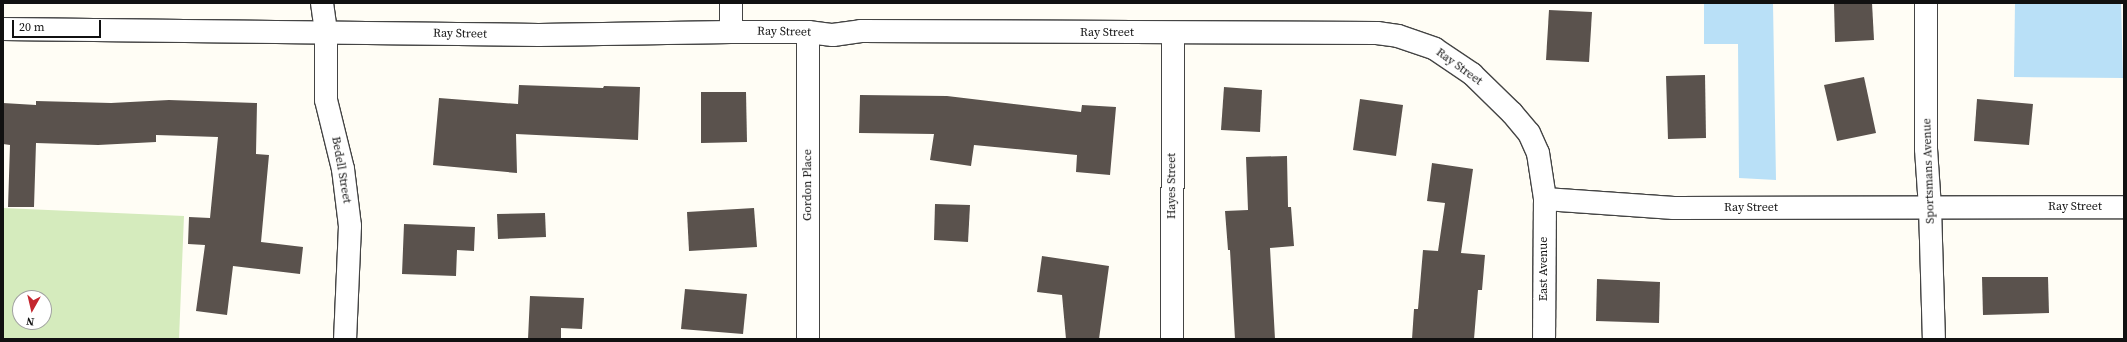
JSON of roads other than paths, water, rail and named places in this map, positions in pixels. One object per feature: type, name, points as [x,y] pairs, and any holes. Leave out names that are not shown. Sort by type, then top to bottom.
[{"type":"street","name":"Bedell Street","points":[[322,3],[326,33],[326,100],[343,169],[350,226],[345,339]]},
{"type":"street","points":[[731,32],[732,3]]},
{"type":"street","name":"Sportsmans Avenue","points":[[1926,3],[1926,149],[1930,207],[1934,339]]},
{"type":"street","name":"Ray Street","points":[[3,29],[539,35],[808,32],[834,36],[861,31],[1377,33],[1398,36],[1435,49],[1472,74],[1512,113],[1529,133],[1538,153],[1545,199],[1674,208],[2124,207]]},
{"type":"street","name":"Gordon Place","points":[[808,32],[808,339]]},
{"type":"street","name":"Hayes Street","points":[[1172,33],[1172,339]]},
{"type":"street","name":"East Avenue","points":[[1544,339],[1545,199]]},
{"type":"water","points":[[1704,3],[1773,3],[1776,180],[1739,178],[1738,44],[1704,44]]},
{"type":"water","points":[[2015,3],[2121,3],[2123,78],[2014,77]]}]
